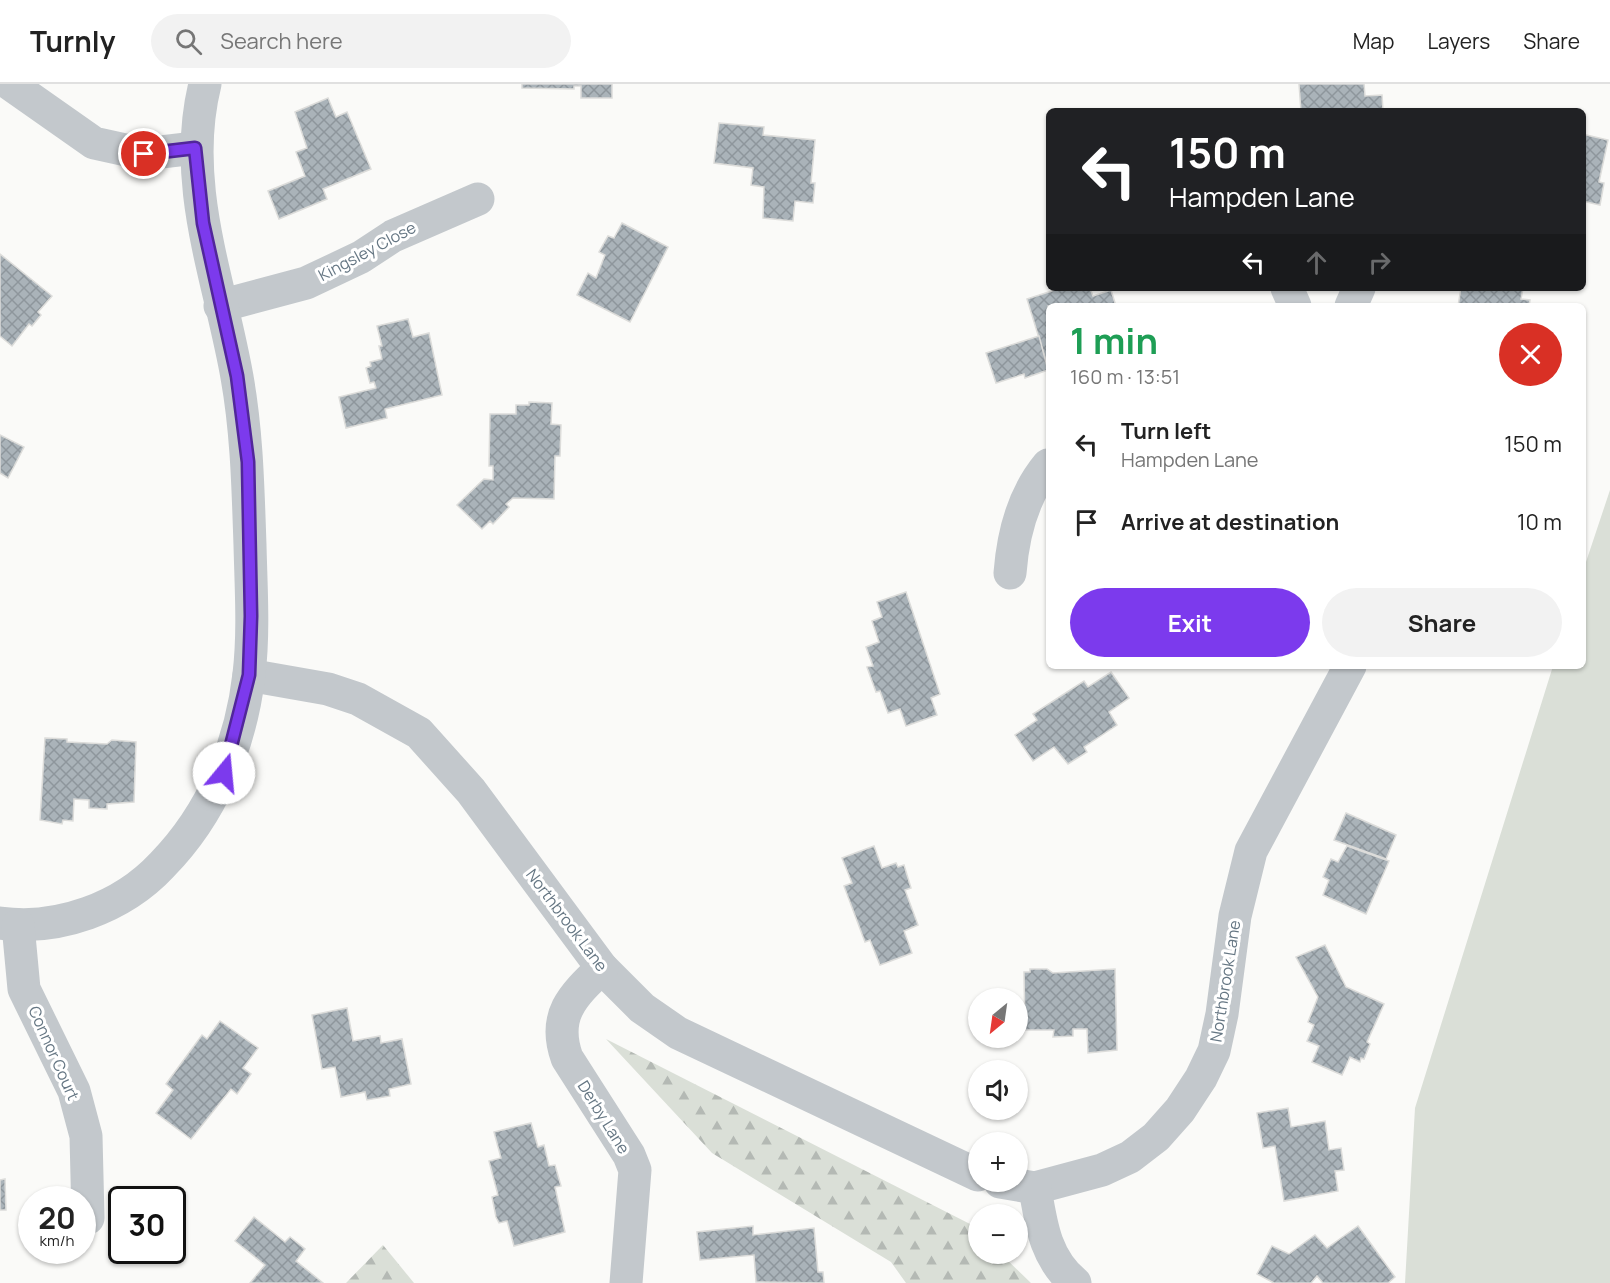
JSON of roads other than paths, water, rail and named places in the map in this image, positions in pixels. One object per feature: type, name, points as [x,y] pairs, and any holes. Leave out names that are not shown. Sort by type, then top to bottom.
[{"type":"street","points":[[10,84],[94,143],[144,154],[195,148]]},
{"type":"street","points":[[9,924],[54,923],[111,903],[154,874],[171,856],[209,803],[224,773],[249,675],[251,616],[248,462],[237,376],[203,223],[195,148],[204,84]]},
{"type":"street","name":"Kingsley Close","points":[[220,306],[306,283],[362,257],[411,227],[478,199]]},
{"type":"street","points":[[1010,573],[1013,544],[1020,518],[1030,493],[1046,468]]},
{"type":"street","name":"Northbrook Lane","points":[[1028,1187],[1035,1188],[1102,1170],[1131,1157],[1156,1137],[1180,1110],[1202,1078],[1215,1051],[1235,916],[1251,851],[1348,669]]},
{"type":"street","name":"Northbrook Lane","points":[[249,675],[328,689],[358,699],[418,734],[471,791],[602,968],[642,1008],[678,1033],[968,1170]]},
{"type":"street","name":"Connor Court","points":[[9,924],[24,988],[74,1091],[86,1136],[87,1186]]},
{"type":"street","name":"Derby Lane","points":[[602,968],[577,992],[567,1007],[561,1041],[567,1058],[629,1155],[635,1170],[626,1283]]},
{"type":"street","points":[[1035,1188],[1049,1251],[1064,1274],[1075,1283]]}]
